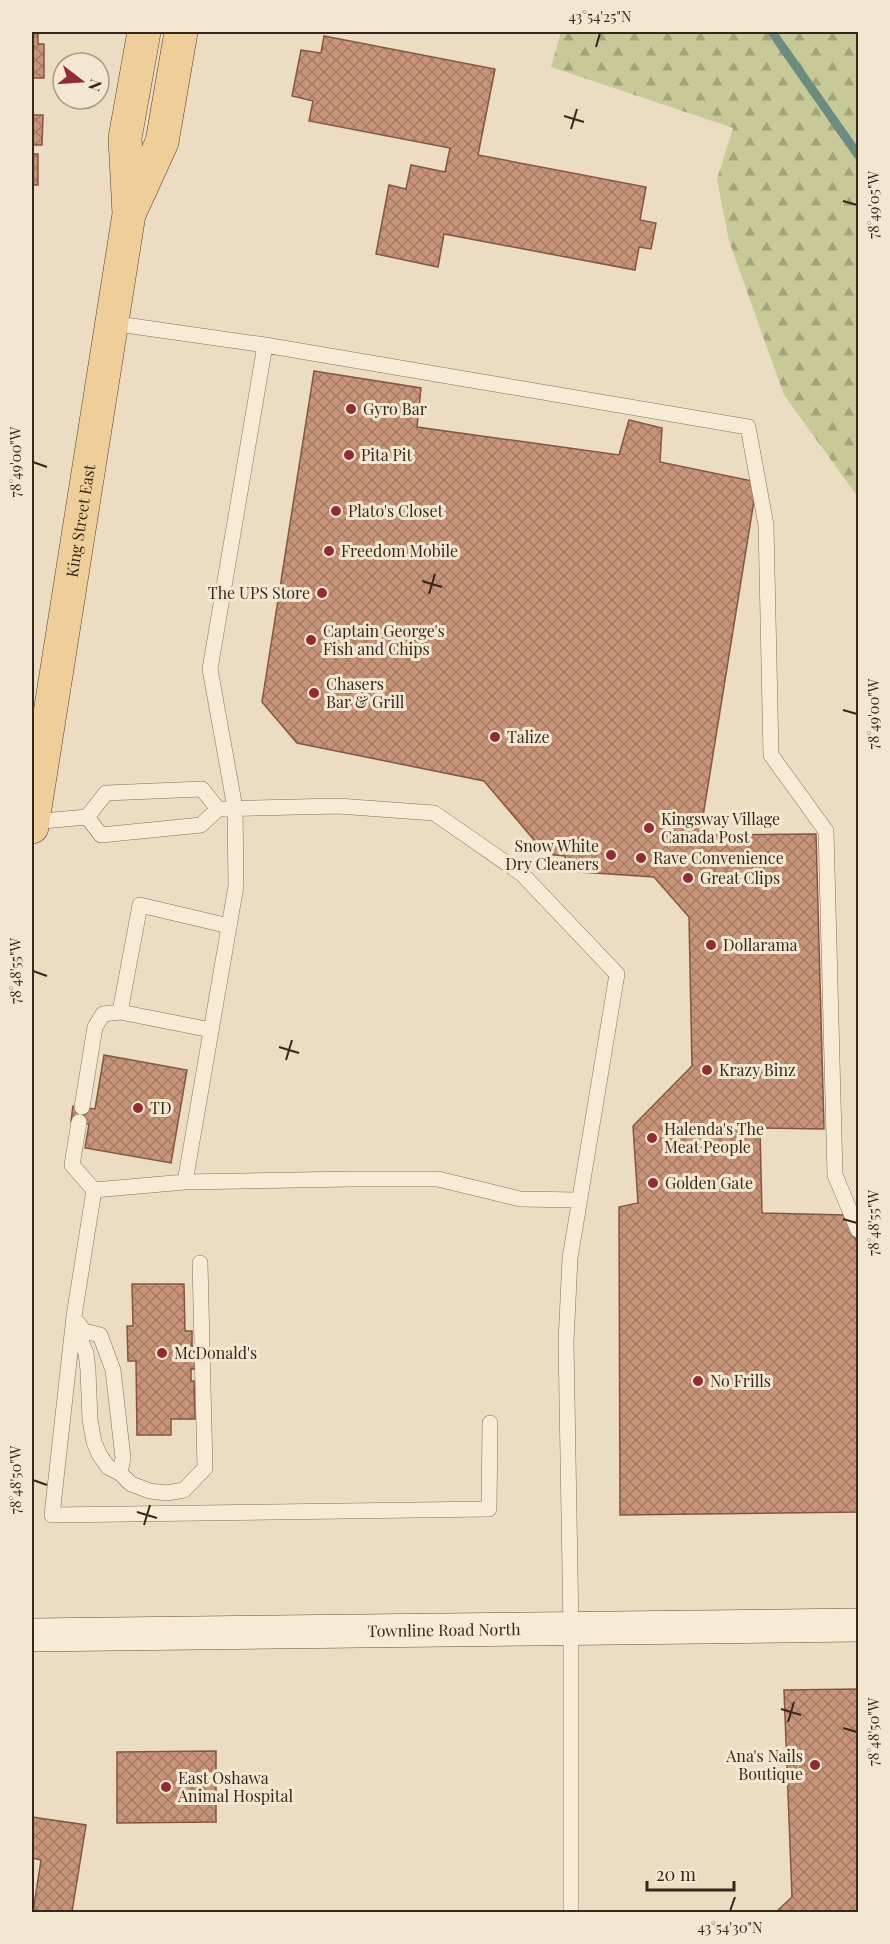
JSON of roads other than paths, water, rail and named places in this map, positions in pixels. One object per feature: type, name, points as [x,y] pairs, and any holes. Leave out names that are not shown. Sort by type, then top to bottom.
[{"type":"main road","name":"King Street East","points":[[32,824],[129,214],[125,138],[144,32]]},
{"type":"main road","name":"King Street East","points":[[129,214],[162,142],[181,32]]},
{"type":"main road","name":"Townline Road North","points":[[32,1635],[858,1625]]},
{"type":"lane","points":[[111,323],[265,345],[748,427],[766,525],[771,755],[826,831],[835,1174],[858,1230]]},
{"type":"lane","points":[[185,1182],[236,886],[235,808],[210,669],[265,345]]},
{"type":"lane","points":[[32,824],[87,818],[106,793],[202,789],[218,809]]},
{"type":"lane","points":[[87,818],[101,835],[201,825],[218,809],[338,806],[435,813],[522,874],[617,974],[570,1258],[566,1342],[571,1628],[571,1912]]},
{"type":"lane","points":[[120,1012],[140,905],[229,926]]},
{"type":"lane","points":[[94,1190],[72,1166],[95,1027],[103,1014],[120,1012],[211,1030]]},
{"type":"lane","points":[[94,1190],[185,1182],[438,1179],[520,1199],[578,1200]]},
{"type":"lane","points":[[94,1190],[74,1316],[52,1515],[489,1509],[490,1423]]},
{"type":"lane","points":[[84,1330],[81,1341],[86,1353],[90,1420],[99,1454],[108,1467],[120,1473],[131,1484],[150,1491],[167,1493],[184,1490],[205,1468],[200,1263]]},
{"type":"lane","points":[[74,1316],[84,1330],[100,1335],[113,1370],[123,1458],[120,1473]]},
{"type":"waterway","points":[[772,32],[858,155]]},
{"type":"place","name":"Gyro Bar","points":[[351,409]]},
{"type":"place","name":"Pita Pit","points":[[349,455]]},
{"type":"place","name":"Plato's Closet","points":[[336,511]]},
{"type":"place","name":"Freedom Mobile","points":[[329,551]]},
{"type":"place","name":"The UPS Store","points":[[322,593]]},
{"type":"place","name":"Captain George's Fish and Chips","points":[[311,640]]},
{"type":"place","name":"Chasers Bar & Grill","points":[[314,693]]},
{"type":"place","name":"Talize","points":[[495,737]]},
{"type":"place","name":"Kingsway Village Canada Post","points":[[649,828]]},
{"type":"place","name":"Snow White Dry Cleaners","points":[[611,855]]},
{"type":"place","name":"Rave Convenience","points":[[641,858]]},
{"type":"place","name":"Great Clips","points":[[688,878]]},
{"type":"place","name":"Dollarama","points":[[711,945]]},
{"type":"place","name":"Krazy Binz","points":[[707,1070]]},
{"type":"place","name":"TD","points":[[138,1108]]},
{"type":"place","name":"Halenda's The Meat People","points":[[652,1138]]},
{"type":"place","name":"Golden Gate","points":[[653,1183]]},
{"type":"place","name":"McDonald's","points":[[162,1353]]},
{"type":"place","name":"No Frills","points":[[698,1381]]},
{"type":"place","name":"Ana's Nails Boutique","points":[[815,1765]]},
{"type":"place","name":"East Oshawa Animal Hospital","points":[[166,1787]]}]
